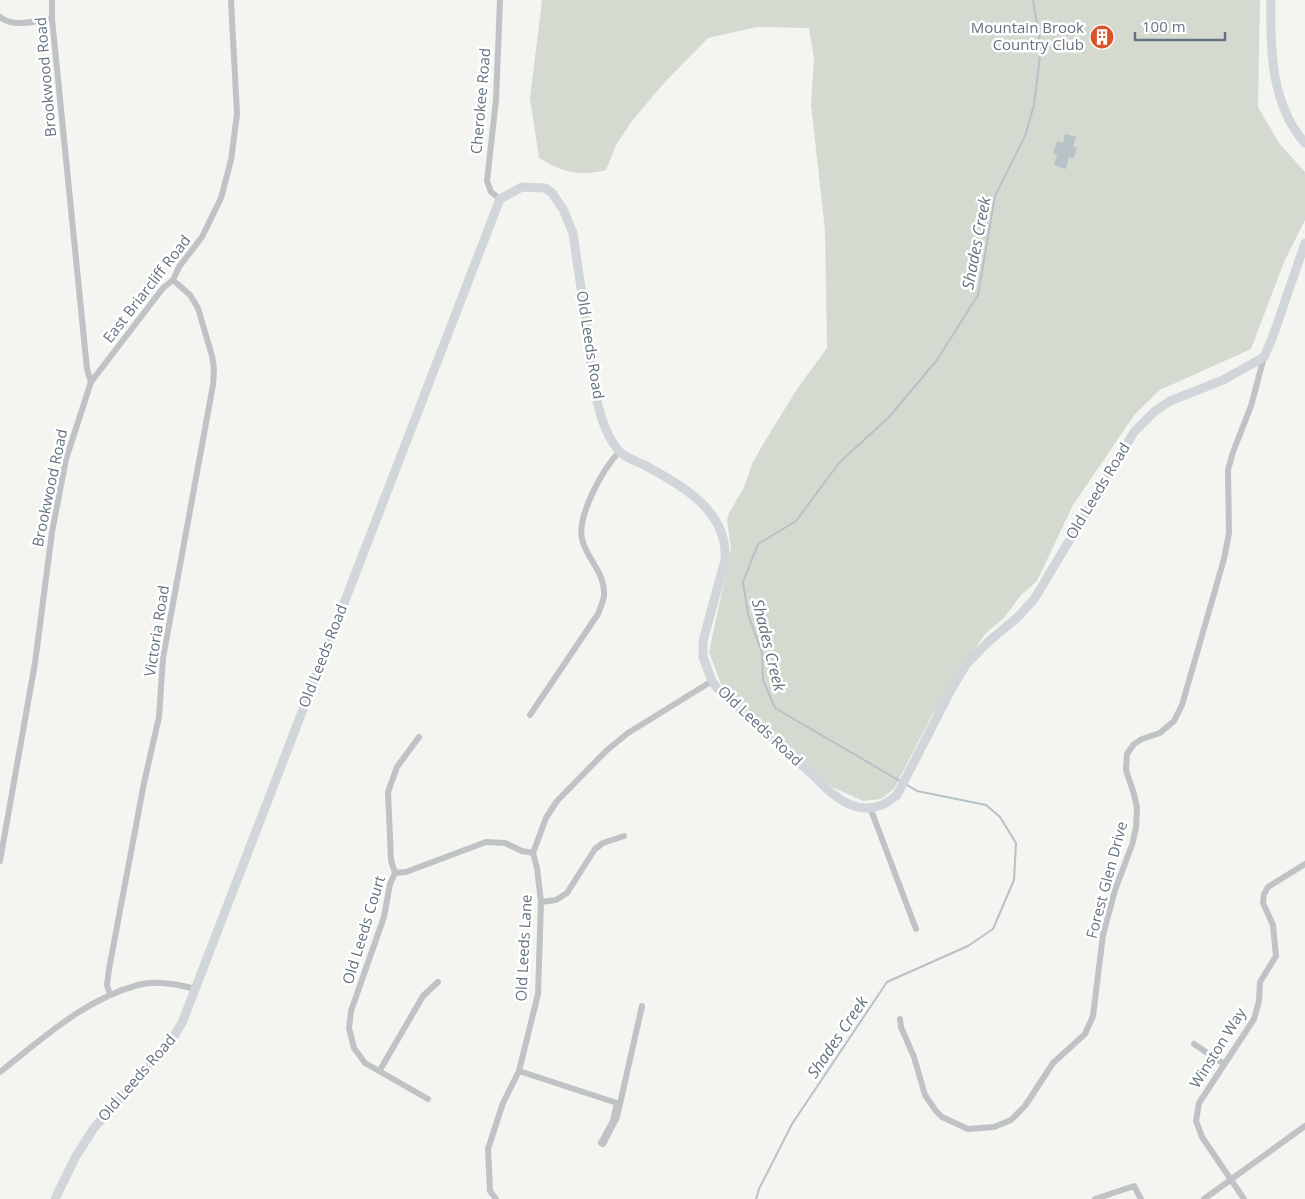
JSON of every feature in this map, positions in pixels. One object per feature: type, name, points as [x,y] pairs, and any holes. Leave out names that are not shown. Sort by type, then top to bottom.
[{"type":"main road","points":[[1271,0],[1270,24],[1276,80],[1283,109],[1296,134],[1305,143]]},
{"type":"main road","name":"Old Leeds Road","points":[[55,1199],[76,1156],[94,1128],[170,1042],[182,1023],[500,200],[522,187],[545,188],[563,209],[573,233],[595,395],[605,428],[619,452],[650,468],[692,494],[707,508],[723,535],[726,549],[725,560],[703,641],[703,657],[712,681],[717,688],[830,793],[852,806],[871,810],[890,801],[897,795],[952,688],[966,665],[988,642],[1018,618],[1035,598],[1134,432],[1155,411],[1170,402],[1223,380],[1264,357]]},
{"type":"main road","points":[[1264,357],[1305,242]]},
{"type":"street","name":"Brookwood Road","points":[[0,861],[35,663],[52,532],[69,444],[91,382],[87,369],[52,19],[52,0]]},
{"type":"street","name":"East Briarcliff Road","points":[[91,382],[163,288],[173,280],[179,267],[202,237],[221,198],[231,160],[237,114],[231,0]]},
{"type":"street","name":"Cherokee Road","points":[[500,0],[496,100],[487,181],[491,192],[500,200]]},
{"type":"street","points":[[0,17],[15,23],[52,19]]},
{"type":"street","name":"Victoria Road","points":[[110,995],[107,985],[109,969],[144,783],[159,717],[163,658],[213,385],[214,369],[212,356],[198,308],[190,295],[173,280]]},
{"type":"street","name":"Forest Glen Drive","points":[[900,1019],[901,1027],[914,1057],[925,1095],[942,1117],[968,1129],[994,1128],[1011,1120],[1025,1106],[1052,1063],[1085,1034],[1093,1016],[1103,935],[1115,890],[1132,845],[1136,828],[1137,808],[1126,770],[1127,754],[1134,744],[1160,733],[1174,721],[1182,705],[1230,534],[1228,470],[1251,406],[1264,357]]},
{"type":"street","points":[[530,715],[598,614],[604,596],[601,576],[586,550],[582,538],[582,525],[585,508],[610,461],[619,452]]},
{"type":"street","points":[[395,873],[406,872],[486,842],[505,843],[522,851],[533,853],[546,818],[557,801],[606,752],[628,733],[712,681]]},
{"type":"street","name":"Old Leeds Court","points":[[419,737],[397,767],[388,792],[391,860],[395,873],[390,884],[384,917],[352,1011],[349,1028],[354,1048],[366,1063],[428,1099]]},
{"type":"street","points":[[871,810],[916,929]]},
{"type":"street","points":[[541,902],[556,900],[567,893],[595,848],[603,843],[624,836]]},
{"type":"street","name":"Old Leeds Lane","points":[[496,1199],[490,1191],[488,1148],[503,1103],[519,1071],[538,994],[541,902],[537,868],[533,853]]},
{"type":"street","name":"Winston Way","points":[[1244,1199],[1202,1137],[1196,1121],[1198,1103],[1254,1020],[1260,1001],[1260,982],[1276,956],[1273,925],[1263,902],[1264,894],[1268,887],[1305,864]]},
{"type":"street","points":[[380,1070],[423,996],[438,982]]},
{"type":"street","points":[[0,1072],[77,1012],[110,995],[139,985],[156,983],[179,984],[195,989]]},
{"type":"street","points":[[519,1071],[617,1103],[613,1121],[601,1143],[603,1144],[617,1117],[642,1006]]},
{"type":"street","points":[[1194,1044],[1224,1064]]},
{"type":"street","points":[[1204,1199],[1305,1126]]},
{"type":"street","points":[[1095,1199],[1134,1186],[1141,1199]]},
{"type":"shaded area","points":[[542,0],[1260,0],[1258,107],[1279,143],[1305,172],[1305,220],[1284,262],[1251,349],[1160,390],[1135,414],[1073,505],[1037,581],[1021,595],[1004,618],[986,633],[931,717],[894,789],[881,799],[863,801],[832,787],[721,684],[709,652],[731,549],[727,520],[729,513],[744,487],[752,464],[765,441],[797,389],[827,348],[825,230],[811,104],[814,59],[809,28],[757,27],[708,38],[665,82],[632,121],[616,145],[606,170],[579,173],[555,167],[539,158],[530,98]]},
{"type":"shaded area","points":[[1065,134],[1076,137],[1073,146],[1077,148],[1073,159],[1069,157],[1066,169],[1054,165],[1057,155],[1053,153],[1057,141],[1063,143]]},
{"type":"waterway","name":"Shades Creek","points":[[900,781],[775,708],[763,680],[762,653],[748,614],[743,582],[758,544],[796,521],[839,463],[889,417],[937,360],[978,295],[995,196],[1025,136],[1034,105],[1041,48],[1033,0]]},
{"type":"waterway","name":"Shades Creek","points":[[756,1199],[759,1189],[792,1124],[887,982],[968,946],[993,929],[1014,880],[1016,843],[1000,817],[986,805],[917,791],[907,785]]},
{"type":"place","name":"Mountain Brook Country Club","points":[[1102,37]]}]
